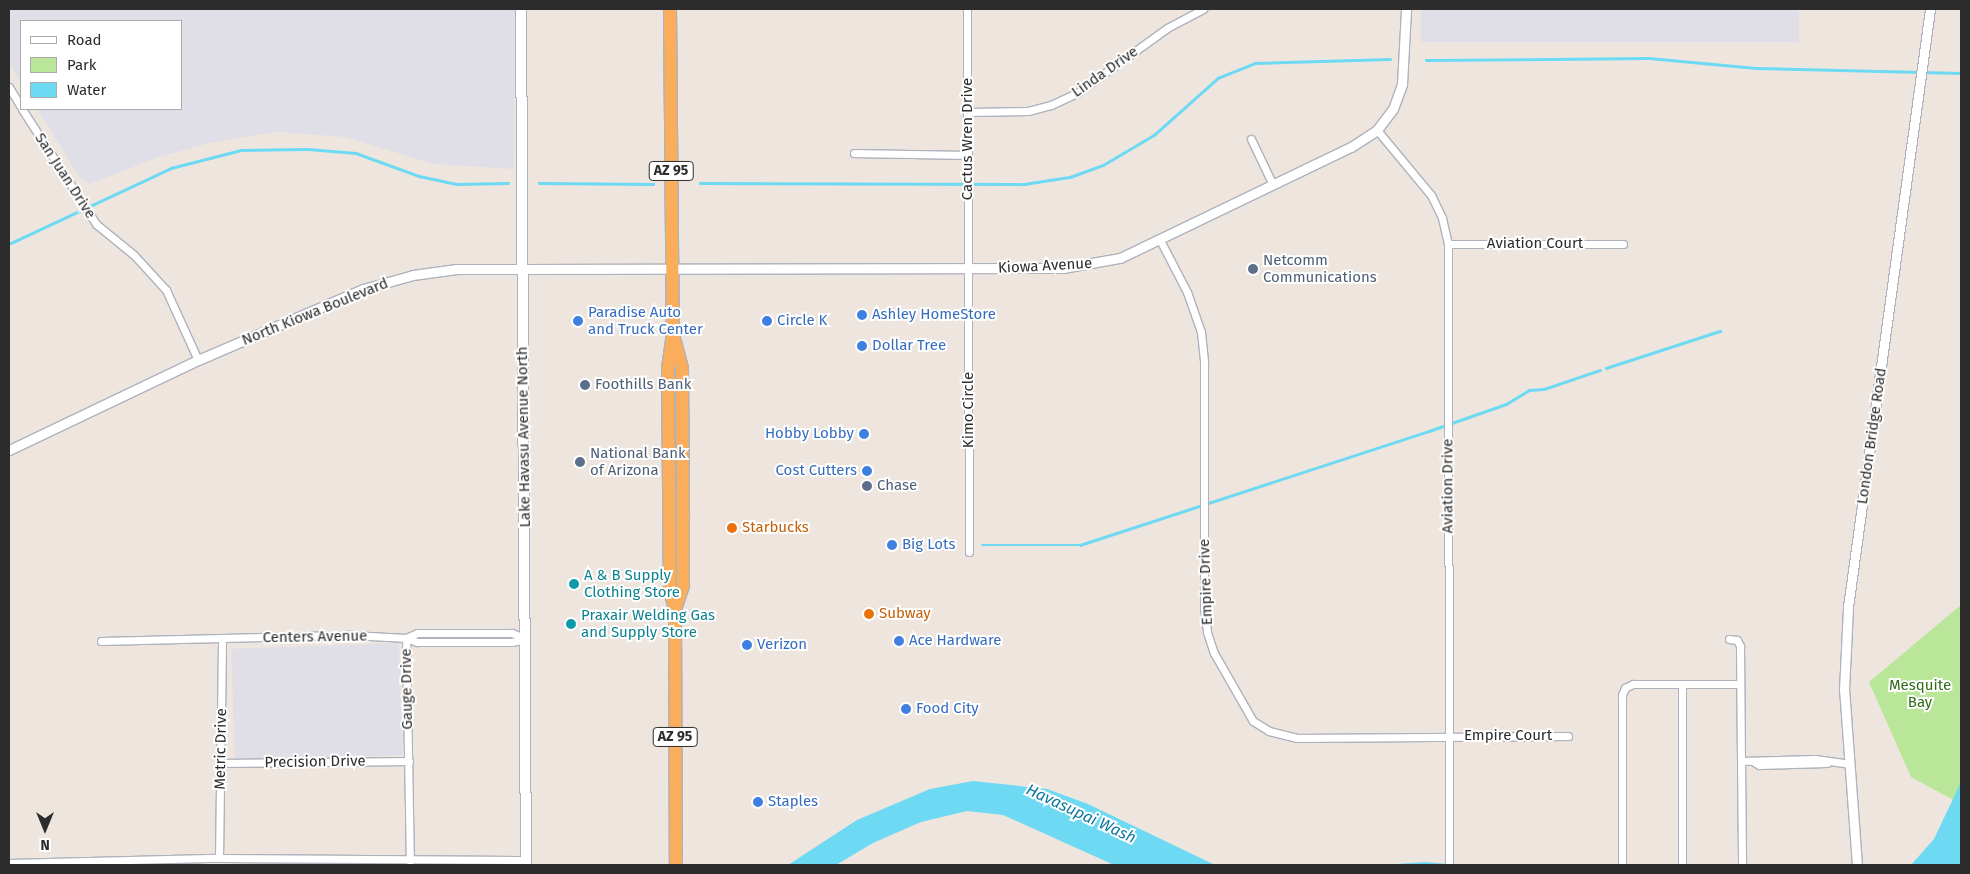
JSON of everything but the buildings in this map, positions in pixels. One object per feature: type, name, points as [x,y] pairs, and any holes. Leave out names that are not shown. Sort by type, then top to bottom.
[{"type":"highway","name":"AZ 95","points":[[670,9],[673,333],[682,368],[683,586],[674,609],[676,865]]},
{"type":"main road","name":"Lake Havasu Avenue North","points":[[521,9],[526,863]]},
{"type":"street","name":"Cactus Wren Drive","points":[[967,9],[968,269]]},
{"type":"street","name":"Linda Drive","points":[[968,112],[1028,111],[1051,106],[1077,93],[1167,28],[1203,9]]},
{"type":"street","name":"Kiowa Avenue","points":[[673,268],[1063,268],[1120,258],[1351,147],[1377,130],[1393,109],[1402,84],[1406,9]]},
{"type":"street","name":"London Bridge Road","points":[[1857,865],[1844,666],[1849,602],[1930,9]]},
{"type":"street","name":"San Juan Drive","points":[[9,87],[20,105]]},
{"type":"street","name":"San Juan Drive","points":[[23,110],[96,224],[134,255],[166,290],[198,360]]},
{"type":"street","name":"Aviation Drive","points":[[1377,130],[1431,195],[1442,218],[1448,244],[1449,865]]},
{"type":"street","points":[[1251,138],[1273,185]]},
{"type":"street","points":[[854,153],[967,155]]},
{"type":"street","name":"Empire Drive","points":[[1160,240],[1187,292],[1201,332],[1204,363],[1204,607],[1214,652],[1241,704],[1253,721],[1269,730],[1297,738],[1449,737]]},
{"type":"street","name":"Aviation Court","points":[[1448,244],[1623,244]]},
{"type":"street","name":"North Kiowa Boulevard","points":[[9,450],[198,360],[363,289],[413,275],[457,269],[673,268]]},
{"type":"street","name":"Kimo Circle","points":[[968,269],[969,552]]},
{"type":"street","name":"Centers Avenue","points":[[101,641],[222,640],[352,635],[406,638],[416,633],[512,633],[526,639]]},
{"type":"street","name":"Gauge Drive","points":[[406,638],[410,861]]},
{"type":"street","points":[[1729,639],[1737,640],[1740,646],[1742,865]]},
{"type":"street","name":"Metric Drive","points":[[219,858],[222,640]]},
{"type":"street","points":[[1622,865],[1622,695],[1625,688],[1633,684],[1740,684]]},
{"type":"street","points":[[1682,684],[1682,865]]},
{"type":"street","name":"Empire Court","points":[[1449,737],[1568,736]]},
{"type":"street","name":"Precision Drive","points":[[221,763],[409,761]]},
{"type":"street","points":[[1741,762],[1768,765],[1849,764]]},
{"type":"street","points":[[9,863],[146,864],[219,858],[526,863]]},
{"type":"shaded area","points":[[9,9],[515,9],[514,169],[434,164],[345,137],[277,132],[213,142],[159,157],[89,184],[80,178],[38,110],[182,110],[182,20],[20,20],[20,81],[9,62]]},
{"type":"shaded area","points":[[1421,9],[1799,9],[1799,42],[1421,42]]},
{"type":"shaded area","points":[[399,643],[403,755],[235,761],[231,649]]},
{"type":"green space","name":"Mesquite Bay","points":[[1961,605],[1961,804],[1911,777],[1869,682]]},
{"type":"water","name":"Havasupai Wash","points":[[973,781],[1047,789],[1088,804],[1215,865],[1114,865],[1003,815],[967,811],[921,822],[873,843],[836,865],[788,865],[857,820],[930,789]]},
{"type":"water","points":[[1961,782],[1961,862],[1959,865],[1911,865],[1934,839]]},
{"type":"water","points":[[1425,862],[1459,865],[1382,865]]},
{"type":"waterway","points":[[1426,60],[1649,58],[1756,68],[1961,73]]},
{"type":"waterway","points":[[700,183],[1024,184],[1070,177],[1103,165],[1154,135],[1218,78],[1255,63],[1390,59]]},
{"type":"waterway","points":[[9,244],[171,168],[241,150],[308,149],[356,153],[419,176],[456,184],[508,183]]},
{"type":"waterway","points":[[539,183],[653,184]]},
{"type":"waterway","points":[[1606,368],[1720,331]]},
{"type":"waterway","points":[[982,545],[1080,545],[1429,431],[1506,404],[1529,390],[1544,389],[1600,370]]},
{"type":"place","name":"Netcomm Communications","points":[[1253,269]]},
{"type":"place","name":"Ashley HomeStore","points":[[862,315]]},
{"type":"place","name":"Paradise Auto and Truck Center","points":[[578,321]]},
{"type":"place","name":"Circle K","points":[[767,321]]},
{"type":"place","name":"Dollar Tree","points":[[862,346]]},
{"type":"place","name":"Foothills Bank","points":[[585,385]]},
{"type":"place","name":"Hobby Lobby","points":[[864,434]]},
{"type":"place","name":"National Bank of Arizona","points":[[580,462]]},
{"type":"place","name":"Cost Cutters","points":[[867,471]]},
{"type":"place","name":"Chase","points":[[867,486]]},
{"type":"place","name":"Starbucks","points":[[732,528]]},
{"type":"place","name":"Big Lots","points":[[892,545]]},
{"type":"place","name":"A & B Supply Clothing Store","points":[[574,584]]},
{"type":"place","name":"Subway","points":[[869,614]]},
{"type":"place","name":"Praxair Welding Gas and Supply Store","points":[[571,624]]},
{"type":"place","name":"Ace Hardware","points":[[899,641]]},
{"type":"place","name":"Verizon","points":[[747,645]]},
{"type":"place","name":"Food City","points":[[906,709]]},
{"type":"place","name":"Staples","points":[[758,802]]}]
